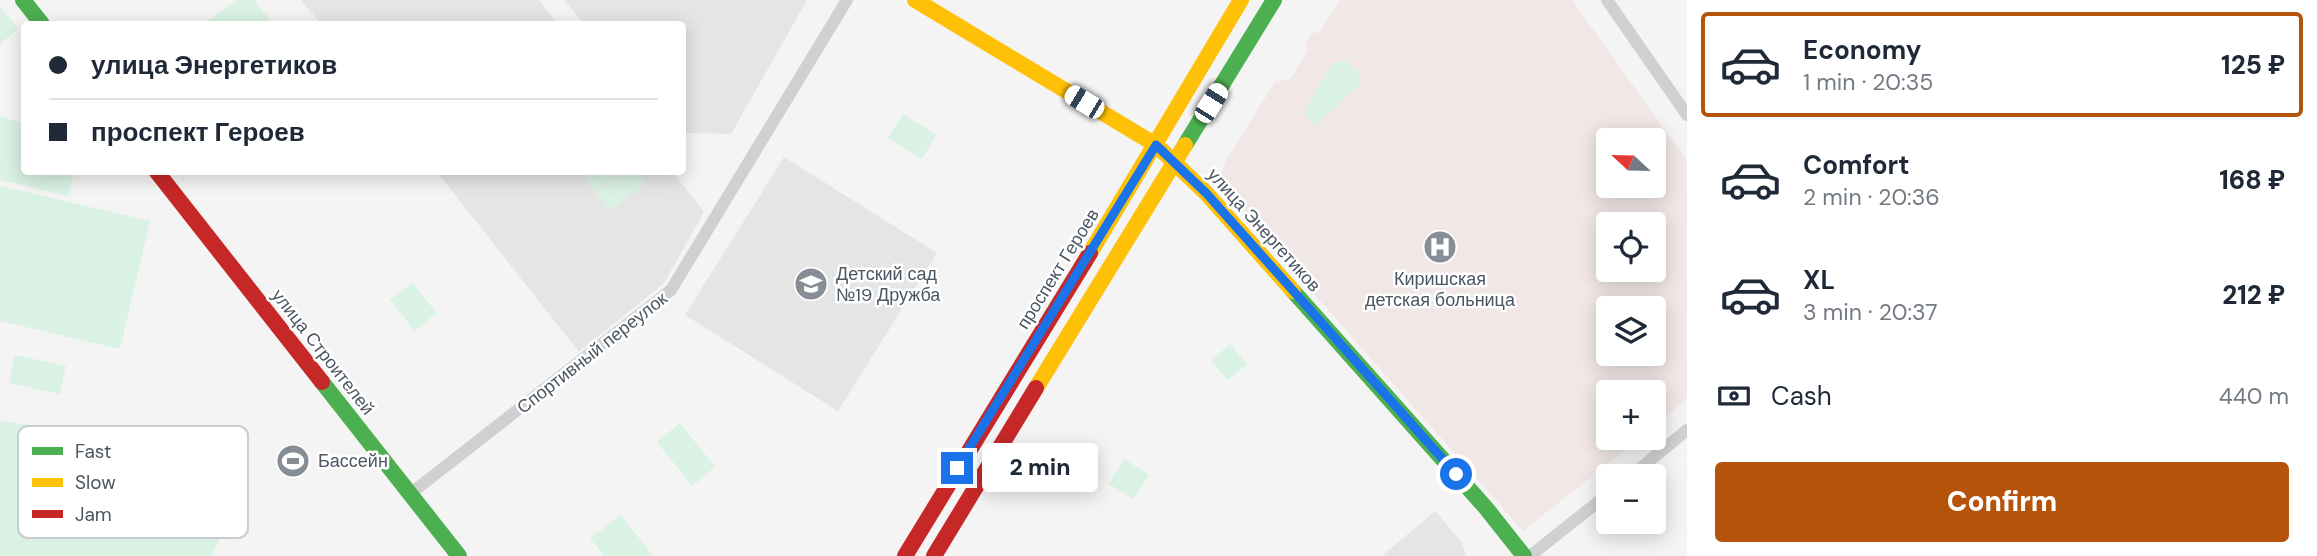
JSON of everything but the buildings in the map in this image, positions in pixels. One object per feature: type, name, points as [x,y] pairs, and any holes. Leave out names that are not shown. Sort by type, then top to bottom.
[{"type":"street","points":[[23,0],[40,21]]},
{"type":"street","name":"Спортивный переулок","points":[[410,494],[671,290],[847,0]]},
{"type":"street","name":"улица Энергетиков","points":[[915,0],[1156,145],[1486,508],[1524,556]]},
{"type":"street","name":"проспект Героев","points":[[905,556],[1156,145],[1241,0]]},
{"type":"street","points":[[934,556],[1274,0]]},
{"type":"street","points":[[1607,0],[1687,115]]},
{"type":"street","name":"улица Строителей","points":[[159,175],[459,556]]},
{"type":"street","points":[[1646,464],[1687,430]]},
{"type":"street","points":[[1530,556],[1596,504]]},
{"type":"shaded area","points":[[301,0],[539,0],[556,21],[318,21]]},
{"type":"shaded area","points":[[564,0],[807,0],[731,134],[686,133],[686,21],[582,21]]},
{"type":"shaded area","name":"Киришская детская больница","points":[[1340,0],[1572,0],[1663,128],[1596,128],[1596,198],[1666,198],[1666,132],[1687,161],[1687,399],[1666,416],[1666,380],[1596,380],[1596,450],[1625,450],[1607,464],[1596,464],[1596,473],[1523,531],[1218,185],[1225,162],[1275,82],[1291,78],[1309,49],[1304,46],[1312,31],[1318,34]]},
{"type":"shaded area","name":"Детский сад №19 Дружба","points":[[784,157],[937,253],[838,411],[685,315]]},
{"type":"shaded area","points":[[439,175],[675,175],[704,212],[664,283],[579,352]]},
{"type":"shaded area","points":[[1435,511],[1462,543],[1466,556],[1382,556]]},
{"type":"green space","points":[[236,0],[254,0],[270,20],[268,21],[208,21]]},
{"type":"green space","points":[[0,6],[18,29],[0,44]]},
{"type":"green space","points":[[1344,61],[1360,71],[1361,83],[1315,126],[1303,113],[1333,62]]},
{"type":"green space","points":[[903,114],[936,135],[922,159],[888,138]]},
{"type":"green space","points":[[0,117],[21,122],[21,175],[73,175],[68,196],[0,180]]},
{"type":"green space","points":[[582,175],[617,175],[595,192]]},
{"type":"green space","points":[[620,175],[639,175],[646,183],[610,210],[596,193]]},
{"type":"green space","points":[[0,186],[150,221],[120,349],[0,321]]},
{"type":"green space","points":[[412,283],[437,313],[415,331],[390,300]]},
{"type":"green space","points":[[1230,344],[1247,364],[1228,380],[1211,361]]},
{"type":"green space","points":[[15,355],[66,366],[60,394],[9,383]]},
{"type":"green space","points":[[0,420],[31,426],[18,426],[18,538],[219,538],[211,556],[0,556]]},
{"type":"green space","points":[[680,423],[715,467],[692,486],[657,442]]},
{"type":"green space","points":[[1124,459],[1149,475],[1133,499],[1109,484]]},
{"type":"green space","points":[[621,515],[653,556],[604,556],[590,538]]},
{"type":"traffic: fast","points":[[23,0],[40,21]]},
{"type":"traffic: fast","points":[[1185,145],[1274,0]]},
{"type":"traffic: fast","points":[[1293,291],[1486,508],[1524,556]]},
{"type":"traffic: fast","points":[[322,382],[459,556]]},
{"type":"traffic: slow","points":[[915,0],[1156,145],[1207,194],[1293,291]]},
{"type":"traffic: slow","points":[[1090,253],[1241,0]]},
{"type":"traffic: slow","points":[[1036,388],[1185,145]]},
{"type":"traffic: jam","points":[[159,175],[322,382]]},
{"type":"traffic: jam","points":[[905,556],[1090,253]]},
{"type":"traffic: jam","points":[[934,556],[1036,388]]},
{"type":"place","name":"Киришская детская больница","points":[[1440,247]]},
{"type":"place","name":"Детский сад №19 Дружба","points":[[811,284]]},
{"type":"place","name":"Бассейн","points":[[293,461]]},
{"type":"route","points":[[957,468],[1156,145],[1207,194],[1456,474]]}]
